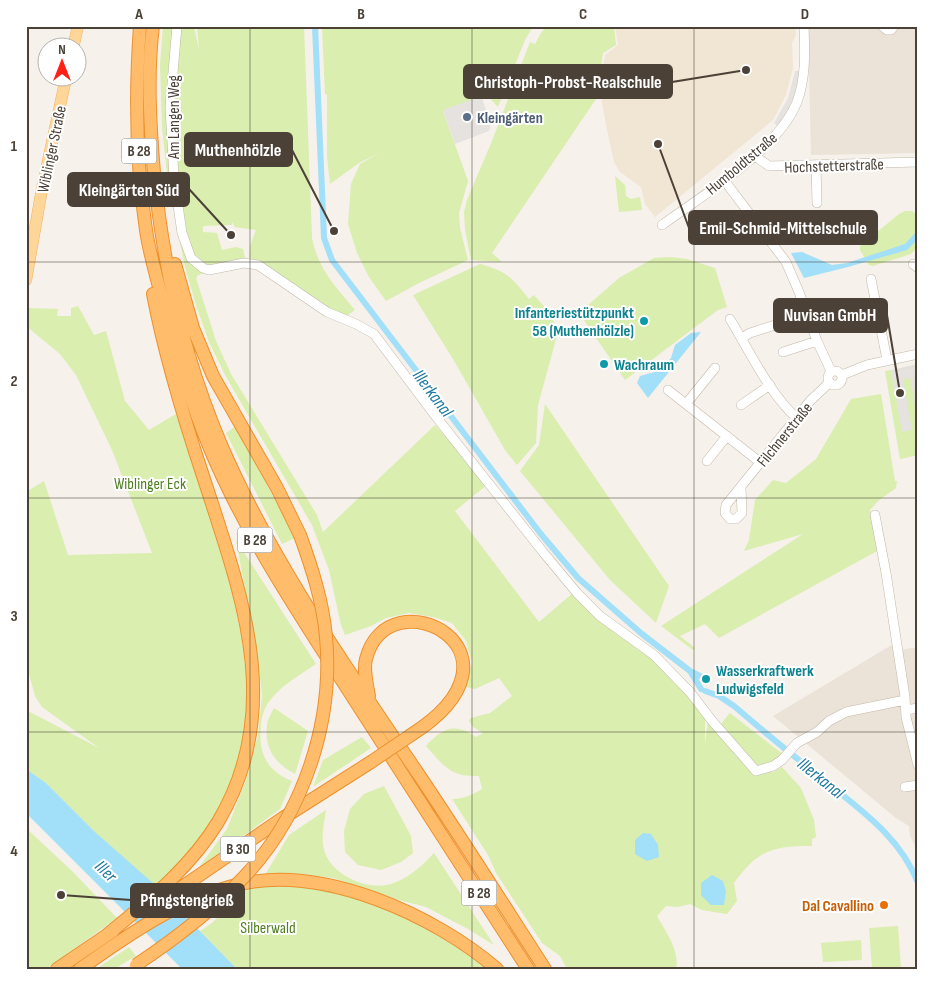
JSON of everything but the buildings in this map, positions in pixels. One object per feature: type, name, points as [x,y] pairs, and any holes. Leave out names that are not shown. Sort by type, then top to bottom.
[{"type":"highway","name":"B 28","points":[[140,26],[137,69],[138,136],[147,233],[170,328],[193,405],[211,452],[250,530],[299,613],[528,969]]},
{"type":"highway","name":"B 28","points":[[153,26],[151,48],[151,123],[158,212],[169,275],[181,325],[222,446],[251,508],[283,565],[545,969]]},
{"type":"highway","points":[[132,967],[190,927],[226,896],[246,876],[271,844],[298,796],[310,765],[324,706],[327,661],[326,637],[315,577],[300,534],[277,488],[213,376],[193,328],[158,212]]},
{"type":"highway","points":[[111,939],[182,869],[218,823],[234,789],[244,761],[251,728],[254,677],[241,598],[193,446],[165,347],[148,266],[147,233]]},
{"type":"highway","name":"B 30","points":[[80,969],[111,939],[143,913],[434,718],[454,696],[461,682],[462,657],[453,640],[439,628],[429,624],[410,622],[394,625],[379,636],[373,643],[366,660],[365,669],[370,701]]},
{"type":"highway","name":"B 30","points":[[57,969],[111,939],[208,894],[241,884],[265,881],[306,883],[339,888],[394,906],[454,937],[497,969]]},
{"type":"main road","name":"Wiblinger Straße","points":[[26,280],[39,204],[64,88]]},
{"type":"street","name":"Am Langen Weg","points":[[178,26],[170,107],[174,178],[182,233],[191,258],[203,268],[209,270],[244,263],[258,265],[327,312],[374,334],[437,418],[577,593],[600,616],[654,656],[690,692],[712,722],[755,770],[766,770],[773,766],[796,744],[817,732],[829,721],[846,712],[905,705],[918,708]]},
{"type":"street","name":"Humboldtstraße","points":[[662,225],[755,156],[782,128],[797,101],[803,80],[805,67],[804,26]]},
{"type":"street","points":[[882,26],[887,30],[891,30],[894,26]]},
{"type":"street","name":"Hochstetterstraße","points":[[755,156],[769,166],[918,162]]},
{"type":"street","points":[[816,165],[817,203]]},
{"type":"street","points":[[724,180],[786,262],[831,371]]},
{"type":"street","points":[[871,279],[887,360]]},
{"type":"street","points":[[808,317],[847,304]]},
{"type":"street","points":[[730,319],[770,385],[789,412],[797,418]]},
{"type":"street","points":[[853,325],[879,320]]},
{"type":"street","points":[[742,338],[750,333],[775,325]]},
{"type":"street","points":[[783,352],[817,341]]},
{"type":"street","name":"Filchnerstraße","points":[[741,488],[813,398],[830,382],[835,385],[840,383],[842,374],[867,365],[918,354]]},
{"type":"street","points":[[686,404],[715,368]]},
{"type":"street","points":[[831,371],[836,370],[842,374]]},
{"type":"street","points":[[830,382],[828,377],[831,371]]},
{"type":"street","points":[[741,405],[770,385]]},
{"type":"street","points":[[668,390],[761,463]]},
{"type":"street","points":[[707,462],[727,436]]},
{"type":"street","points":[[874,516],[886,573],[905,705],[918,765]]},
{"type":"street","points":[[905,787],[918,785]]},
{"type":"shaded area","points":[[615,26],[795,26],[796,35],[792,43],[793,68],[786,95],[773,120],[655,217],[645,204],[641,187],[620,172],[614,162],[607,130],[602,103],[602,71],[605,55],[618,45]]},
{"type":"shaded area","points":[[808,26],[918,26],[918,153],[811,155]]},
{"type":"shaded area","points":[[795,71],[800,71],[795,94],[788,111],[778,126],[774,123],[788,98]]},
{"type":"shaded area","name":"Kleingärten","points":[[481,96],[491,123],[489,131],[455,144],[443,110]]},
{"type":"shaded area","points":[[918,364],[918,429],[902,432],[891,370]]},
{"type":"shaded area","points":[[918,368],[918,376],[903,379],[912,430],[902,432],[892,372]]},
{"type":"shaded area","points":[[895,643],[900,650],[918,647],[918,851],[910,836],[909,826],[896,818],[773,716]]},
{"type":"green space","points":[[163,26],[194,26],[199,51],[197,26],[304,26],[312,238],[318,259],[323,268],[334,285],[355,310],[348,315],[337,315],[261,262],[249,258],[250,246],[256,230],[235,227],[232,222],[232,225],[203,226],[203,232],[217,233],[222,250],[236,247],[243,249],[245,258],[243,261],[198,275],[196,278],[216,341],[231,374],[317,515],[323,532],[435,425],[488,484],[455,511],[539,622],[573,593],[682,680],[705,719],[705,744],[708,721],[755,772],[774,772],[782,767],[801,788],[814,820],[816,837],[812,839],[812,846],[776,849],[767,852],[751,863],[734,883],[737,901],[727,914],[702,910],[690,904],[678,907],[666,906],[657,916],[674,949],[677,962],[676,969],[567,969],[560,956],[542,943],[496,873],[488,855],[452,799],[468,796],[482,789],[479,776],[461,775],[448,769],[426,746],[443,731],[449,729],[462,730],[476,737],[483,733],[473,727],[469,721],[471,718],[490,713],[512,696],[499,678],[475,689],[466,687],[472,662],[466,641],[452,623],[433,617],[409,613],[386,618],[371,626],[345,635],[329,570],[312,525],[225,375],[209,342],[196,305],[185,267],[168,183],[162,127],[160,65]]},
{"type":"green space","points":[[322,26],[533,26],[525,40],[498,107],[487,95],[443,111],[468,181],[459,213],[460,228],[468,260],[386,301],[369,277],[357,253],[348,224],[351,184],[360,164],[381,152],[359,163],[330,184],[327,157],[327,94],[325,95]]},
{"type":"green space","points":[[547,26],[614,26],[616,45],[603,53],[596,99],[492,253],[502,262],[471,260],[465,230],[464,212],[467,200],[530,42],[535,44]]},
{"type":"green space","points":[[615,176],[625,185],[626,196],[631,199],[640,197],[642,210],[619,212]]},
{"type":"green space","points":[[905,211],[912,211],[918,215],[918,247],[911,254],[873,266],[869,265],[860,250],[860,246]]},
{"type":"green space","points":[[654,258],[687,259],[715,268],[727,307],[718,310],[625,380],[579,313],[619,278]]},
{"type":"green space","points":[[480,264],[497,269],[508,276],[529,299],[534,295],[550,313],[558,332],[538,405],[536,443],[517,465],[505,450],[453,359],[413,295]]},
{"type":"green space","name":"Wiblinger Eck","points":[[78,306],[94,335],[106,331],[125,401],[149,430],[176,414],[229,578],[242,640],[248,686],[247,712],[239,765],[223,804],[202,839],[157,888],[95,832],[46,783],[26,769],[26,710],[99,748],[42,707],[35,696],[26,662],[26,492],[44,481],[68,555],[152,553],[112,450],[76,375],[60,354],[26,326],[27,308],[58,309],[57,316],[71,316],[71,308]]},
{"type":"green space","points":[[891,370],[902,431],[911,430],[903,379],[910,378],[918,422],[918,455],[900,459],[885,371]]},
{"type":"green space","points":[[881,394],[895,481],[897,481],[896,488],[878,501],[870,510],[879,550],[719,638],[705,624],[680,636],[695,648],[693,650],[661,626],[803,534],[744,551],[749,540],[755,500],[773,480],[786,483],[816,459],[851,399]]},
{"type":"green space","points":[[545,404],[669,586],[656,623],[610,580],[520,471],[539,445]]},
{"type":"green space","points":[[236,426],[295,538],[282,544],[226,433]]},
{"type":"green space","points":[[236,540],[316,664],[278,691],[268,703],[262,717],[260,735],[266,760],[276,772],[292,781],[280,809],[197,870],[227,829],[246,780],[258,735],[262,695],[258,660]]},
{"type":"green space","points":[[274,708],[308,731],[295,774],[282,766],[273,755],[267,742],[267,724]]},
{"type":"green space","points":[[730,713],[784,755],[777,762],[758,768],[719,726]]},
{"type":"green space","points":[[362,737],[371,748],[313,787],[323,760]]},
{"type":"green space","points":[[384,786],[411,836],[413,853],[401,862],[381,870],[358,865],[345,852],[344,831],[350,809],[364,794]]},
{"type":"green space","points":[[326,810],[323,832],[324,848],[330,862],[336,869],[344,875],[364,884],[385,885],[394,883],[411,874],[434,853],[494,945],[426,907],[333,878],[302,874],[266,873],[289,835]]},
{"type":"green space","points":[[26,828],[74,873],[117,918],[46,969],[26,969]]},
{"type":"green space","name":"Silberwald","points":[[252,884],[309,887],[357,897],[428,927],[489,969],[237,969],[200,931],[212,923]]},
{"type":"green space","points":[[898,926],[901,969],[872,969],[869,928]]},
{"type":"green space","points":[[861,940],[862,960],[823,962],[821,943]]},
{"type":"green space","points":[[129,947],[136,956],[114,969],[96,969]]},
{"type":"water","points":[[918,230],[918,239],[907,250],[804,278],[791,253],[802,252],[832,265],[847,263],[905,244]]},
{"type":"water","points":[[701,332],[648,398],[637,383],[640,376],[658,371],[671,358],[675,345],[691,333]]},
{"type":"water","name":"Iller","points":[[26,769],[46,783],[95,832],[154,884],[237,969],[182,969],[26,813]]},
{"type":"water","points":[[643,833],[651,834],[658,845],[659,857],[647,861],[635,854],[635,840]]},
{"type":"water","points":[[712,875],[723,881],[726,891],[724,905],[711,905],[701,895],[701,883]]},
{"type":"waterway","name":"Illerkanal","points":[[315,26],[324,238],[332,260],[540,533],[578,578],[642,634],[690,671],[701,689]]},
{"type":"waterway","name":"Illerkanal","points":[[690,671],[702,677]]},
{"type":"waterway","name":"Illerkanal","points":[[705,691],[719,696],[734,706],[863,812],[889,837],[900,851],[918,883]]},
{"type":"place","name":"Christoph-Probst-Realschule","points":[[746,70]]},
{"type":"place","name":"Kleingärten","points":[[467,117]]},
{"type":"place","name":"Emil-Schmid-Mittelschule","points":[[658,144]]},
{"type":"place","name":"Muthenhölzle","points":[[334,231]]},
{"type":"place","name":"Kleingärten Süd","points":[[231,235]]},
{"type":"place","name":"Infanteriestützpunkt 58 (Muthenhölzle)","points":[[644,321]]},
{"type":"place","name":"Wachraum","points":[[604,364]]},
{"type":"place","name":"Nuvisan GmbH","points":[[900,393]]},
{"type":"place","name":"Wasserkraftwerk Ludwigsfeld","points":[[706,679]]},
{"type":"place","name":"Pfingstengrieß","points":[[61,895]]},
{"type":"place","name":"Dal Cavallino","points":[[884,905]]}]
